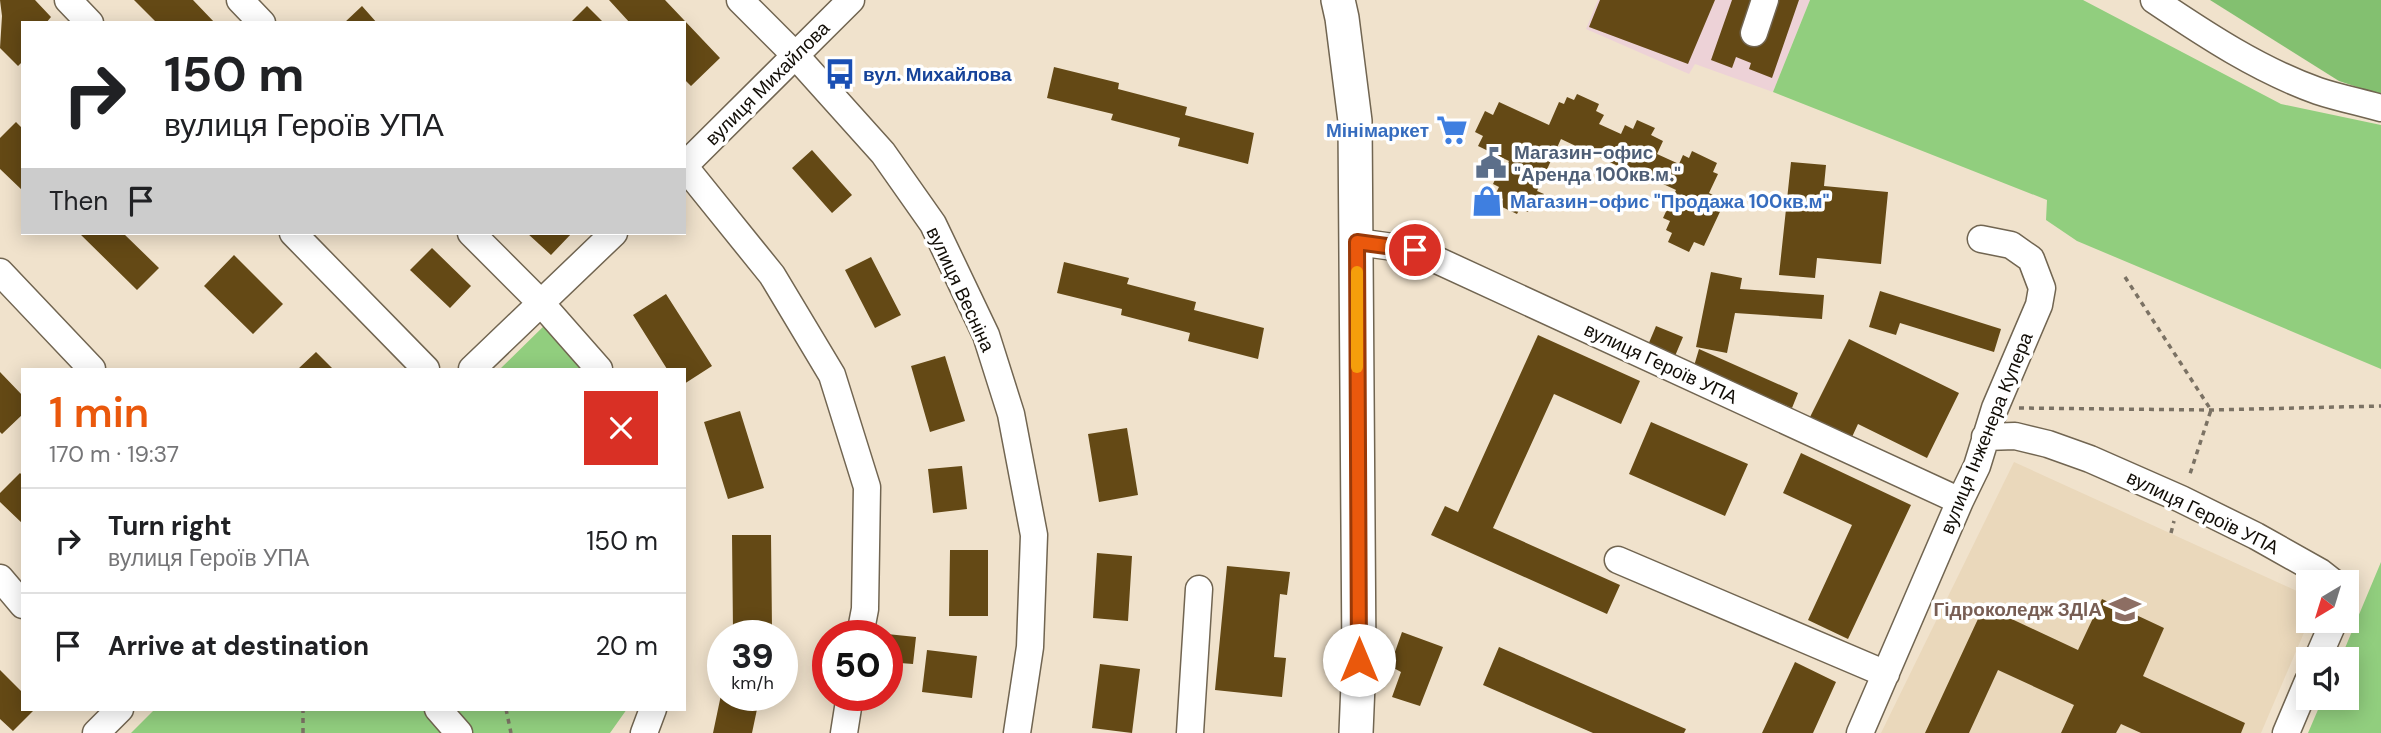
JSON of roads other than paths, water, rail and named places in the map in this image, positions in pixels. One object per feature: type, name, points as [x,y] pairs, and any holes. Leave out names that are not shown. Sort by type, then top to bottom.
[{"type":"main road","points":[[1338,0],[1355,121],[1359,660],[1356,733]]},
{"type":"street","points":[[68,0],[88,21]]},
{"type":"street","points":[[240,0],[260,21]]},
{"type":"street","name":"вулиця Весніна","points":[[740,0],[883,153],[933,224],[986,335],[1011,414],[1034,535],[1030,647],[1017,733]]},
{"type":"street","name":"вулиця Михайлова","points":[[686,164],[851,0]]},
{"type":"street","points":[[1754,33],[1765,0]]},
{"type":"street","points":[[2154,0],[2220,44],[2272,72],[2319,92],[2381,108]]},
{"type":"street","points":[[686,168],[772,275],[832,375],[867,487],[863,620]]},
{"type":"street","points":[[295,235],[425,368]]},
{"type":"street","points":[[473,235],[540,302],[598,368]]},
{"type":"street","points":[[473,368],[612,235]]},
{"type":"street","name":"вулиця Інженера Купера","points":[[1860,733],[1959,501],[1977,466],[1995,408],[2039,305],[2042,288],[2031,259],[2011,245],[1981,239]]},
{"type":"street","name":"вулиця Героїв УПА","points":[[1357,242],[1415,250],[1959,501]]},
{"type":"street","points":[[0,272],[91,368]]},
{"type":"street","name":"вулиця Героїв УПА","points":[[1985,438],[2015,436],[2090,459],[2181,499],[2316,570]]},
{"type":"street","points":[[1618,560],[1885,674]]},
{"type":"street","points":[[0,578],[21,603]]},
{"type":"street","points":[[1190,733],[1199,589]]},
{"type":"street","points":[[2286,733],[2296,709]]},
{"type":"street","points":[[96,733],[118,711]]},
{"type":"street","points":[[440,711],[459,733]]},
{"type":"street","points":[[644,733],[652,711]]},
{"type":"street","points":[[844,733],[847,711]]},
{"type":"place","name":"вул. Михайлова","points":[[840,74]]},
{"type":"place","name":"Мінімаркет","points":[[1452,130]]},
{"type":"place","name":"Магазин-офис \"Аренда 100кв.м.\"","points":[[1491,163]]},
{"type":"place","name":"Магазин-офис \"Продажа 100кв.м\"","points":[[1487,201]]},
{"type":"place","name":"Гідроколедж ЗДIА","points":[[2125,609]]}]
